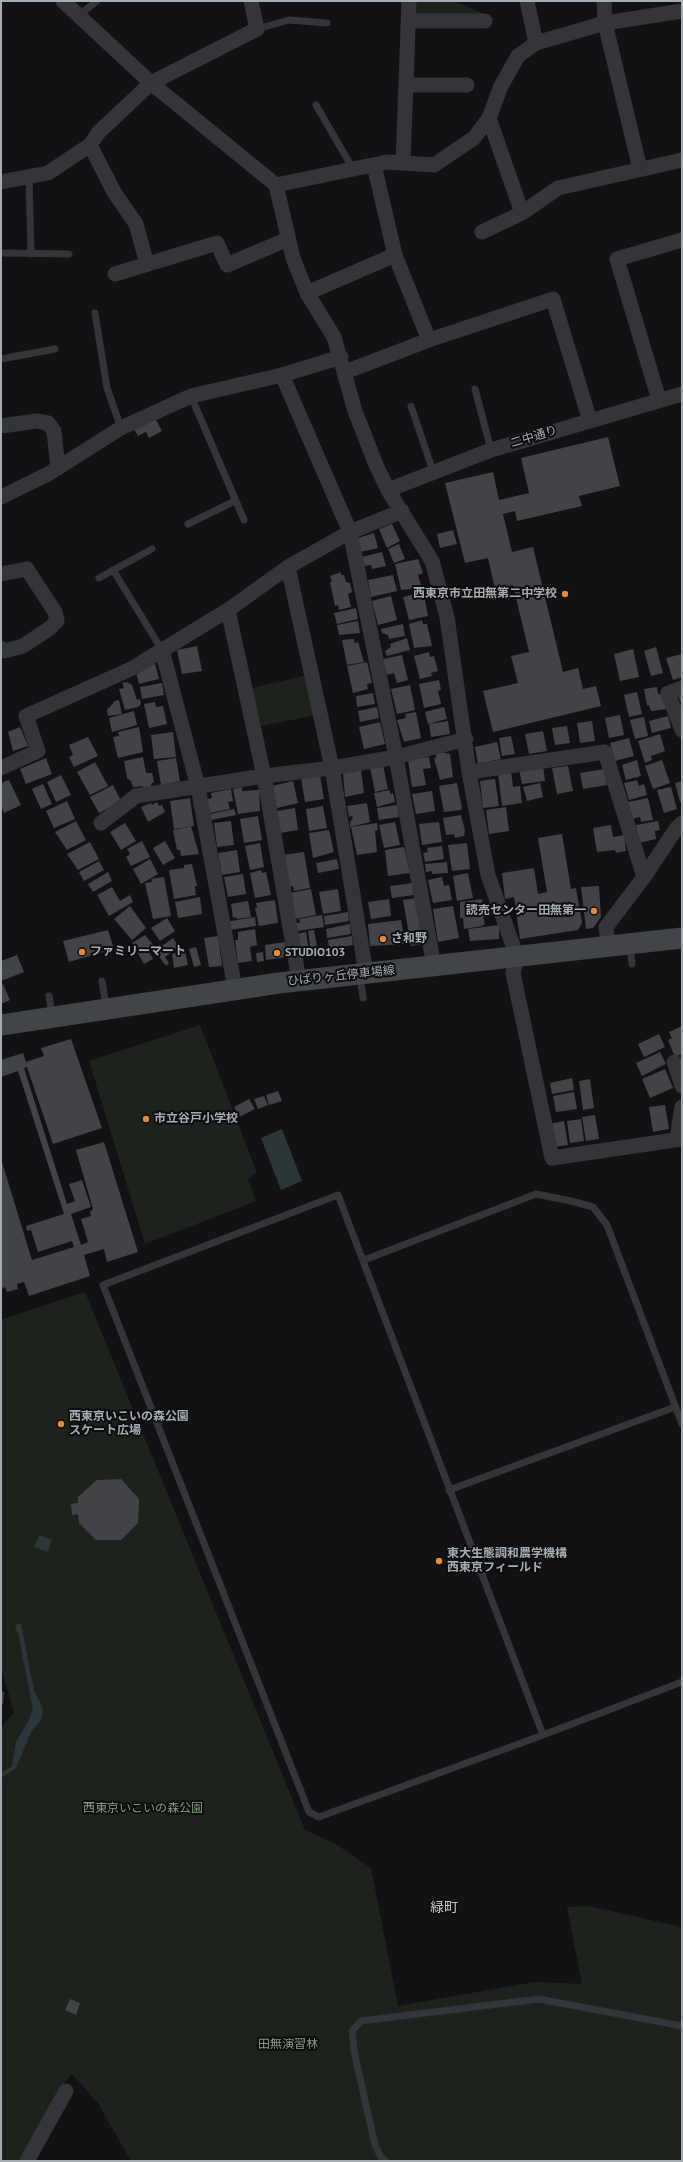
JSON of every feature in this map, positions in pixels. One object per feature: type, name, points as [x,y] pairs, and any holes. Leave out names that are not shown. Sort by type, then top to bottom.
[{"type":"main road","name":"ひばりヶ丘停車場線","points":[[1,1025],[299,980],[608,946],[631,954],[682,938]]},
{"type":"street","points":[[63,1],[151,83],[276,185],[293,258],[308,293],[334,337],[341,357],[355,411],[376,465],[388,490],[402,511],[434,568],[447,617],[466,739],[469,772],[488,875],[517,957],[513,973],[552,1158],[631,1142],[680,1138],[682,1107]]},
{"type":"street","points":[[1,182],[48,173],[90,145],[99,132],[151,83],[257,30],[252,1]]},
{"type":"street","points":[[403,163],[409,1]]},
{"type":"street","points":[[527,1],[536,43]]},
{"type":"street","points":[[604,1],[605,22],[640,169]]},
{"type":"street","points":[[276,185],[387,162],[434,165],[474,138],[489,118],[501,86],[518,56],[536,43],[605,22],[682,11]]},
{"type":"street","points":[[408,21],[486,21]]},
{"type":"street","points":[[406,85],[467,86]]},
{"type":"street","points":[[489,118],[522,213]]},
{"type":"street","points":[[90,145],[114,192],[136,224],[147,264]]},
{"type":"street","points":[[482,232],[522,213],[558,188],[682,160]]},
{"type":"street","points":[[374,165],[395,255],[429,340]]},
{"type":"street","points":[[115,274],[217,243],[227,265],[288,239]]},
{"type":"street","points":[[659,400],[617,259],[682,240]]},
{"type":"street","points":[[308,293],[395,255]]},
{"type":"street","points":[[345,372],[429,340],[553,299],[590,421]]},
{"type":"street","points":[[1,497],[58,468],[121,428],[191,396],[282,375],[341,357]]},
{"type":"street","points":[[282,375],[350,532],[396,757],[434,966]]},
{"type":"street","name":"二中通り","points":[[388,490],[433,471],[491,450],[682,394]]},
{"type":"street","points":[[1,426],[37,421],[48,423],[54,431],[58,468]]},
{"type":"street","points":[[1,768],[38,751],[26,716],[133,668],[228,610],[288,566],[350,532],[402,511]]},
{"type":"street","points":[[288,566],[332,768],[363,974]]},
{"type":"street","points":[[1,574],[28,569],[55,612],[57,621],[50,628],[23,646],[4,651],[1,648]]},
{"type":"street","points":[[228,610],[264,776],[299,980]]},
{"type":"street","points":[[162,650],[198,787],[235,989]]},
{"type":"street","points":[[682,688],[668,693],[682,730]]},
{"type":"street","points":[[101,823],[136,796],[264,776],[332,768],[396,757],[466,739]]},
{"type":"street","points":[[469,772],[604,752],[644,878]]},
{"type":"street","points":[[608,946],[606,927],[644,878],[676,829],[682,823]]},
{"type":"street","points":[[674,1062],[682,1086]]},
{"type":"street","points":[[27,2161],[66,2091]]},
{"type":"lane","points":[[79,15],[97,1]]},
{"type":"lane","points":[[257,30],[289,20],[327,23]]},
{"type":"lane","points":[[316,105],[353,169]]},
{"type":"lane","points":[[29,176],[31,254]]},
{"type":"lane","points":[[1,253],[69,254]]},
{"type":"lane","points":[[95,313],[108,388],[121,428]]},
{"type":"lane","points":[[1,359],[55,349]]},
{"type":"lane","points":[[475,389],[491,450]]},
{"type":"lane","points":[[191,396],[244,520]]},
{"type":"lane","points":[[411,406],[433,471]]},
{"type":"lane","points":[[188,524],[235,501]]},
{"type":"lane","points":[[99,578],[152,549]]},
{"type":"lane","points":[[113,570],[162,650]]},
{"type":"lane","points":[[363,974],[363,998]]},
{"type":"lane","points":[[102,981],[107,1009]]},
{"type":"lane","points":[[49,996],[52,1017]]},
{"type":"lane","points":[[364,1260],[536,1194],[592,1207],[607,1224],[674,1407],[682,1424]]},
{"type":"lane","points":[[543,1734],[338,1195],[103,1285],[309,1812],[319,1817],[543,1734],[682,1682]]},
{"type":"lane","points":[[449,1490],[674,1407]]},
{"type":"lane","points":[[386,2161],[381,2157],[375,2145],[354,2051],[352,2031],[361,2021],[539,1999],[682,2026]]},
{"type":"green space","points":[[413,1],[454,1],[496,19],[412,18]]},
{"type":"green space","points":[[308,675],[317,715],[256,727],[248,689]]},
{"type":"green space","points":[[200,1025],[257,1173],[248,1179],[256,1201],[145,1244],[89,1061]]},
{"type":"green space","points":[[85,1292],[305,1830],[334,1843],[371,1868],[398,2006],[534,1982],[582,1984],[567,1907],[588,1906],[682,1927],[682,2161],[131,2161],[98,2103],[72,2074],[61,2087],[21,2161],[1,2161],[1,1728],[14,1712],[1,1669],[1,1320]]},
{"type":"shaded area","points":[[282,1129],[302,1181],[281,1190],[261,1138]]},
{"type":"shaded area","points":[[39,1535],[52,1540],[48,1552],[34,1547]]},
{"type":"shaded area","points":[[17,1624],[21,1624],[34,1690],[43,1709],[41,1720],[31,1732],[16,1768],[1,1778],[1,1773],[12,1766],[16,1742],[28,1722],[33,1709],[18,1633],[15,1628]]},
{"type":"building","points":[[155,418],[162,431],[149,438],[146,432],[138,436],[134,429]]},
{"type":"building","points":[[608,437],[620,486],[579,496],[582,506],[517,521],[515,511],[503,514],[512,552],[533,547],[563,672],[578,668],[583,689],[596,686],[601,706],[493,732],[483,691],[518,683],[511,656],[529,652],[513,585],[495,589],[488,558],[465,563],[445,483],[493,472],[499,500],[529,493],[521,458]]},
{"type":"building","points":[[392,524],[400,541],[387,548],[379,529]]},
{"type":"building","points":[[453,530],[457,544],[440,548],[437,534]]},
{"type":"building","points":[[374,533],[378,548],[360,552],[358,538]]},
{"type":"building","points":[[399,544],[405,559],[394,563],[388,549]]},
{"type":"building","points":[[382,552],[386,566],[372,569],[371,565],[364,566],[362,557]]},
{"type":"building","points":[[418,559],[423,573],[418,575],[421,585],[418,586],[418,588],[401,590],[395,564]]},
{"type":"building","points":[[341,572],[341,575],[344,575],[346,582],[350,583],[352,592],[348,594],[351,607],[339,610],[338,605],[335,606],[330,576]]},
{"type":"building","points":[[393,575],[397,591],[371,597],[368,580]]},
{"type":"building","points":[[427,587],[430,599],[425,600],[428,616],[409,620],[403,597],[419,593],[418,589]]},
{"type":"building","points":[[391,596],[397,620],[378,625],[372,601]]},
{"type":"building","points":[[356,608],[358,619],[337,624],[334,613]]},
{"type":"building","points":[[422,620],[423,624],[427,624],[432,646],[414,648],[409,624]]},
{"type":"building","points":[[358,621],[360,633],[339,635],[337,625]]},
{"type":"building","points":[[403,624],[405,636],[389,639],[388,635],[382,633],[381,629]]},
{"type":"building","points":[[407,638],[410,650],[387,656],[385,651],[391,647],[390,644]]},
{"type":"building","points":[[354,639],[354,643],[358,642],[364,662],[347,665],[342,640]]},
{"type":"building","points":[[197,646],[202,671],[182,674],[177,650]]},
{"type":"building","points":[[656,647],[663,673],[651,676],[644,651]]},
{"type":"building","points":[[633,649],[639,677],[620,681],[614,654]]},
{"type":"building","points":[[429,652],[430,657],[434,656],[438,671],[431,673],[432,676],[420,679],[414,656]]},
{"type":"building","points":[[682,654],[682,677],[673,680],[666,658]]},
{"type":"building","points":[[402,655],[408,680],[397,683],[394,673],[387,675],[383,659]]},
{"type":"building","points":[[367,662],[372,683],[367,684],[368,689],[353,693],[347,666]]},
{"type":"building","points":[[155,664],[159,679],[139,684],[136,672],[144,667]]},
{"type":"building","points":[[439,680],[441,690],[438,691],[441,704],[424,708],[419,684]]},
{"type":"building","points":[[127,682],[132,685],[137,700],[140,699],[141,704],[138,707],[125,710],[119,689],[124,688],[122,683]]},
{"type":"building","points":[[162,683],[164,695],[142,699],[140,687]]},
{"type":"building","points":[[410,685],[415,710],[397,714],[391,689]]},
{"type":"building","points":[[657,687],[658,694],[661,694],[662,699],[666,699],[668,709],[651,711],[649,705],[647,705],[644,689]]},
{"type":"building","points":[[637,692],[642,714],[629,717],[624,695]]},
{"type":"building","points":[[373,693],[375,704],[357,707],[356,696]]},
{"type":"building","points":[[682,694],[682,706],[678,695]]},
{"type":"building","points":[[119,700],[122,714],[108,716],[107,710],[115,701]]},
{"type":"building","points":[[155,702],[156,707],[163,706],[167,724],[149,728],[144,704]]},
{"type":"building","points":[[377,707],[379,718],[360,722],[358,711]]},
{"type":"building","points":[[444,707],[447,719],[428,724],[425,712]]},
{"type":"building","points":[[134,711],[137,725],[112,732],[109,718]]},
{"type":"building","points":[[416,712],[421,738],[404,742],[397,720],[406,718],[405,714]]},
{"type":"building","points":[[620,715],[624,735],[609,738],[605,718]]},
{"type":"building","points":[[668,716],[671,728],[652,733],[649,721]]},
{"type":"building","points":[[644,717],[648,736],[635,739],[630,720]]},
{"type":"building","points":[[448,721],[450,734],[431,737],[429,724]]},
{"type":"building","points":[[592,721],[595,741],[580,743],[577,723]]},
{"type":"building","points":[[380,722],[385,744],[364,749],[359,727]]},
{"type":"building","points":[[567,726],[570,743],[555,745],[552,728]]},
{"type":"building","points":[[20,727],[28,746],[13,751],[8,732]]},
{"type":"building","points":[[139,727],[143,752],[118,758],[113,737],[119,736],[118,732]]},
{"type":"building","points":[[543,731],[547,751],[529,754],[525,734]]},
{"type":"building","points":[[173,732],[176,757],[154,759],[151,735]]},
{"type":"building","points":[[660,734],[665,751],[651,756],[652,760],[645,763],[638,741]]},
{"type":"building","points":[[511,736],[515,754],[502,756],[499,738]]},
{"type":"building","points":[[88,737],[98,756],[74,767],[69,757],[73,755],[69,745]]},
{"type":"building","points":[[629,738],[634,756],[615,761],[610,743]]},
{"type":"building","points":[[497,742],[501,759],[478,764],[475,747]]},
{"type":"building","points":[[442,752],[450,754],[453,777],[440,780],[434,758],[436,758],[436,753]]},
{"type":"building","points":[[143,757],[146,773],[152,773],[154,782],[151,784],[152,787],[143,789],[143,786],[133,787],[131,781],[127,778],[124,761]]},
{"type":"building","points":[[429,757],[431,768],[423,769],[426,785],[412,787],[408,760]]},
{"type":"building","points":[[46,758],[52,774],[26,784],[20,769]]},
{"type":"building","points":[[176,758],[180,781],[161,785],[157,761]]},
{"type":"building","points":[[637,760],[641,776],[626,780],[622,765]]},
{"type":"building","points":[[662,760],[670,783],[653,789],[645,766]]},
{"type":"building","points":[[95,762],[108,786],[90,795],[77,772]]},
{"type":"building","points":[[383,765],[388,789],[375,792],[370,767]]},
{"type":"building","points":[[543,765],[545,781],[522,784],[519,769]]},
{"type":"building","points":[[568,766],[573,791],[557,794],[552,768]]},
{"type":"building","points":[[604,769],[607,785],[583,789],[580,773]]},
{"type":"building","points":[[361,770],[364,793],[345,797],[343,772]]},
{"type":"building","points":[[511,771],[513,787],[520,786],[522,803],[502,806],[498,773]]},
{"type":"building","points":[[61,775],[71,795],[56,802],[47,782]]},
{"type":"building","points":[[320,775],[324,799],[305,802],[301,778]]},
{"type":"building","points":[[495,779],[499,806],[483,808],[480,781]]},
{"type":"building","points":[[9,780],[21,805],[4,813],[1,806],[1,783]]},
{"type":"building","points":[[637,780],[639,786],[644,784],[647,795],[629,800],[624,783]]},
{"type":"building","points":[[293,781],[298,803],[277,808],[272,786]]},
{"type":"building","points":[[682,781],[682,802],[680,802],[675,783]]},
{"type":"building","points":[[457,783],[462,808],[461,810],[444,812],[439,786]]},
{"type":"building","points":[[540,783],[543,797],[527,801],[523,787]]},
{"type":"building","points":[[43,784],[52,804],[41,809],[32,789]]},
{"type":"building","points":[[113,785],[121,801],[110,811],[108,808],[99,813],[90,797]]},
{"type":"building","points":[[242,787],[242,791],[259,790],[260,811],[238,814],[233,789]]},
{"type":"building","points":[[671,787],[677,809],[664,813],[657,790]]},
{"type":"building","points":[[231,789],[233,801],[228,802],[230,809],[210,813],[207,799],[212,798],[211,793]]},
{"type":"building","points":[[390,790],[390,794],[393,793],[395,802],[377,807],[374,793]]},
{"type":"building","points":[[432,791],[435,811],[416,814],[412,794]]},
{"type":"building","points":[[190,798],[194,826],[191,826],[199,854],[181,856],[180,850],[177,850],[173,830],[189,827],[174,829],[170,801]]},
{"type":"building","points":[[648,798],[653,820],[641,822],[640,817],[632,819],[628,802]]},
{"type":"building","points":[[67,801],[75,819],[54,828],[46,811]]},
{"type":"building","points":[[157,802],[159,806],[162,805],[165,812],[148,822],[141,807],[151,803],[152,805]]},
{"type":"building","points":[[367,803],[370,822],[350,827],[350,822],[353,818],[352,816],[349,817],[347,806]]},
{"type":"building","points":[[397,805],[399,817],[379,820],[377,808]]},
{"type":"building","points":[[323,806],[327,828],[309,831],[306,809]]},
{"type":"building","points":[[506,807],[509,831],[489,834],[486,810]]},
{"type":"building","points":[[295,808],[298,830],[280,833],[277,811]]},
{"type":"building","points":[[234,809],[236,815],[211,820],[210,814]]},
{"type":"building","points":[[461,815],[465,830],[464,836],[455,838],[454,834],[446,835],[443,818]]},
{"type":"building","points":[[258,816],[262,840],[244,843],[240,819]]},
{"type":"building","points":[[76,821],[86,840],[67,850],[55,832]]},
{"type":"building","points":[[231,821],[234,845],[217,847],[214,823]]},
{"type":"building","points":[[658,821],[660,830],[655,831],[656,839],[639,843],[636,825]]},
{"type":"building","points":[[395,822],[400,845],[384,848],[379,825]]},
{"type":"building","points":[[439,822],[442,842],[422,845],[419,824]]},
{"type":"building","points":[[125,823],[136,841],[121,850],[110,832]]},
{"type":"building","points":[[377,823],[378,830],[375,831],[377,852],[357,855],[351,827]]},
{"type":"building","points":[[611,825],[613,837],[624,835],[626,851],[616,853],[615,850],[597,852],[593,828]]},
{"type":"building","points":[[329,830],[334,852],[313,858],[309,833]]},
{"type":"building","points":[[562,834],[571,889],[576,888],[582,923],[578,930],[520,939],[514,897],[505,899],[502,873],[534,868],[538,894],[547,892],[538,838]]},
{"type":"building","points":[[142,841],[150,857],[131,866],[126,857],[130,854],[127,849]]},
{"type":"building","points":[[165,841],[175,858],[163,865],[153,848]]},
{"type":"building","points":[[90,842],[99,859],[78,870],[67,854]]},
{"type":"building","points":[[260,843],[264,867],[250,870],[245,846]]},
{"type":"building","points":[[467,843],[470,869],[452,871],[448,845]]},
{"type":"building","points":[[442,846],[444,859],[425,862],[423,853],[428,852],[427,848]]},
{"type":"building","points":[[404,847],[410,873],[388,876],[385,850]]},
{"type":"building","points":[[237,850],[240,872],[222,875],[218,853]]},
{"type":"building","points":[[304,852],[310,888],[294,891],[293,886],[288,887],[283,855]]},
{"type":"building","points":[[150,859],[158,874],[141,884],[133,869]]},
{"type":"building","points":[[337,859],[339,869],[318,873],[316,863]]},
{"type":"building","points":[[99,861],[104,870],[84,881],[79,872]]},
{"type":"building","points":[[447,862],[448,873],[432,874],[432,871],[426,872],[425,864]]},
{"type":"building","points":[[192,864],[197,886],[195,886],[196,895],[174,899],[169,870],[184,868],[184,865]]},
{"type":"building","points":[[261,870],[262,873],[266,872],[271,895],[255,898],[250,873]]},
{"type":"building","points":[[108,872],[112,881],[93,892],[88,884]]},
{"type":"building","points":[[468,873],[473,898],[457,901],[453,876]]},
{"type":"building","points":[[243,874],[246,894],[228,897],[224,877]]},
{"type":"building","points":[[164,877],[171,916],[153,919],[145,883],[152,882],[151,879]]},
{"type":"building","points":[[442,877],[444,886],[449,885],[452,900],[433,903],[428,880]]},
{"type":"building","points":[[413,883],[414,895],[392,898],[390,886]]},
{"type":"building","points":[[599,886],[601,917],[593,928],[586,929],[581,887]]},
{"type":"building","points":[[112,887],[120,901],[130,895],[133,902],[109,916],[97,895]]},
{"type":"building","points":[[311,889],[316,915],[295,919],[290,893]]},
{"type":"building","points":[[338,889],[341,911],[323,914],[319,892]]},
{"type":"building","points":[[200,897],[202,914],[178,918],[175,902]]},
{"type":"building","points":[[416,898],[424,944],[411,946],[403,900]]},
{"type":"building","points":[[389,899],[391,916],[371,919],[368,902]]},
{"type":"building","points":[[482,899],[483,907],[491,906],[494,915],[483,916],[485,924],[482,926],[464,929],[463,918],[460,918],[460,902]]},
{"type":"building","points":[[275,900],[278,923],[259,926],[255,908],[257,908],[256,903]]},
{"type":"building","points":[[248,901],[251,917],[237,919],[236,917],[233,918],[231,904]]},
{"type":"building","points":[[130,906],[146,928],[132,940],[114,919]]},
{"type":"building","points":[[453,906],[459,938],[438,942],[433,909]]},
{"type":"building","points":[[348,912],[349,921],[325,925],[324,916]]},
{"type":"building","points":[[322,915],[324,927],[297,931],[296,923],[300,923],[299,919]]},
{"type":"building","points":[[255,917],[256,926],[230,930],[229,923],[231,921]]},
{"type":"building","points":[[167,918],[175,931],[160,941],[151,928]]},
{"type":"building","points":[[401,920],[405,944],[370,946],[368,924]]},
{"type":"building","points":[[350,924],[351,934],[327,938],[326,929]]},
{"type":"building","points":[[499,925],[499,939],[470,941],[468,929]]},
{"type":"building","points":[[255,929],[257,945],[250,947],[252,961],[238,963],[235,940],[238,940],[238,932]]},
{"type":"building","points":[[108,930],[114,949],[69,962],[63,941]]},
{"type":"building","points":[[314,930],[318,951],[311,952],[308,931]]},
{"type":"building","points":[[306,932],[309,951],[301,952],[297,934]]},
{"type":"building","points":[[145,935],[154,946],[148,950],[153,959],[144,964],[132,943]]},
{"type":"building","points":[[218,936],[222,966],[209,967],[204,938]]},
{"type":"building","points":[[352,936],[353,945],[329,949],[328,940]]},
{"type":"building","points":[[173,938],[179,947],[165,957],[169,963],[166,966],[155,951]]},
{"type":"building","points":[[285,942],[287,957],[266,960],[265,945]]},
{"type":"building","points":[[196,947],[201,965],[194,967],[189,949]]},
{"type":"building","points":[[185,951],[188,965],[174,968],[172,954]]},
{"type":"building","points":[[263,952],[264,961],[257,962],[256,953]]},
{"type":"building","points":[[17,955],[24,972],[1,981],[1,961]]},
{"type":"building","points":[[3,984],[10,1000],[1,1004],[1,985]]},
{"type":"building","points":[[682,1026],[682,1054],[675,1057],[668,1040],[672,1038],[669,1032]]},
{"type":"building","points":[[659,1034],[665,1047],[644,1057],[638,1044]]},
{"type":"building","points":[[71,1039],[102,1128],[53,1144],[27,1067],[24,1068],[67,1204],[75,1201],[69,1184],[82,1180],[91,1207],[71,1214],[81,1245],[88,1242],[81,1219],[91,1216],[90,1212],[93,1209],[76,1150],[104,1142],[138,1252],[107,1262],[104,1249],[84,1255],[90,1276],[29,1296],[24,1282],[17,1284],[18,1289],[7,1292],[5,1287],[1,1289],[1,1159],[32,1260],[74,1247],[72,1241],[38,1252],[31,1230],[27,1231],[26,1226],[64,1214],[18,1071],[1,1077],[1,1060],[23,1053],[26,1062],[44,1056],[41,1048]]},
{"type":"building","points":[[660,1052],[666,1064],[642,1076],[636,1063]]},
{"type":"building","points":[[665,1069],[673,1088],[650,1098],[642,1079]]},
{"type":"building","points":[[572,1078],[574,1090],[552,1094],[550,1083]]},
{"type":"building","points":[[590,1079],[594,1108],[583,1110],[579,1081]]},
{"type":"building","points":[[278,1091],[282,1101],[269,1105],[266,1095]]},
{"type":"building","points":[[574,1092],[577,1109],[556,1112],[553,1096]]},
{"type":"building","points":[[264,1096],[268,1105],[258,1109],[254,1099]]},
{"type":"building","points":[[249,1099],[255,1109],[239,1117],[234,1107]]},
{"type":"building","points":[[665,1105],[669,1129],[653,1132],[649,1107]]},
{"type":"building","points":[[595,1115],[599,1139],[586,1141],[582,1117]]},
{"type":"building","points":[[581,1119],[584,1141],[570,1143],[567,1121]]},
{"type":"building","points":[[564,1121],[568,1145],[553,1147],[549,1124]]},
{"type":"building","points":[[121,1479],[139,1499],[138,1523],[121,1540],[96,1540],[79,1523],[78,1514],[72,1515],[71,1504],[78,1503],[78,1497],[97,1480]]},
{"type":"building","points":[[1,1691],[4,1692],[3,1704],[1,1704]]},
{"type":"building","points":[[70,1999],[80,2003],[76,2015],[65,2010]]},
{"type":"place","name":"西東京市立田無第二中学校","points":[[565,594]]},
{"type":"place","name":"読売センター田無第一","points":[[594,911]]},
{"type":"place","name":"さ和野","points":[[383,939]]},
{"type":"place","name":"ファミリーマート","points":[[82,952]]},
{"type":"place","name":"STUDIO103","points":[[277,953]]},
{"type":"place","name":"市立谷戸小学校","points":[[146,1119]]},
{"type":"place","name":"西東京いこいの森公園 スケート広場","points":[[61,1424]]},
{"type":"place","name":"東大生態調和農学機構 西東京フィールド","points":[[439,1561]]},
{"type":"district","name":"緑町","points":[[444,1908]]},
{"type":"park label","name":"西東京いこいの森公園","points":[[143,1809]]},
{"type":"park label","name":"田無演習林","points":[[288,2045]]}]
